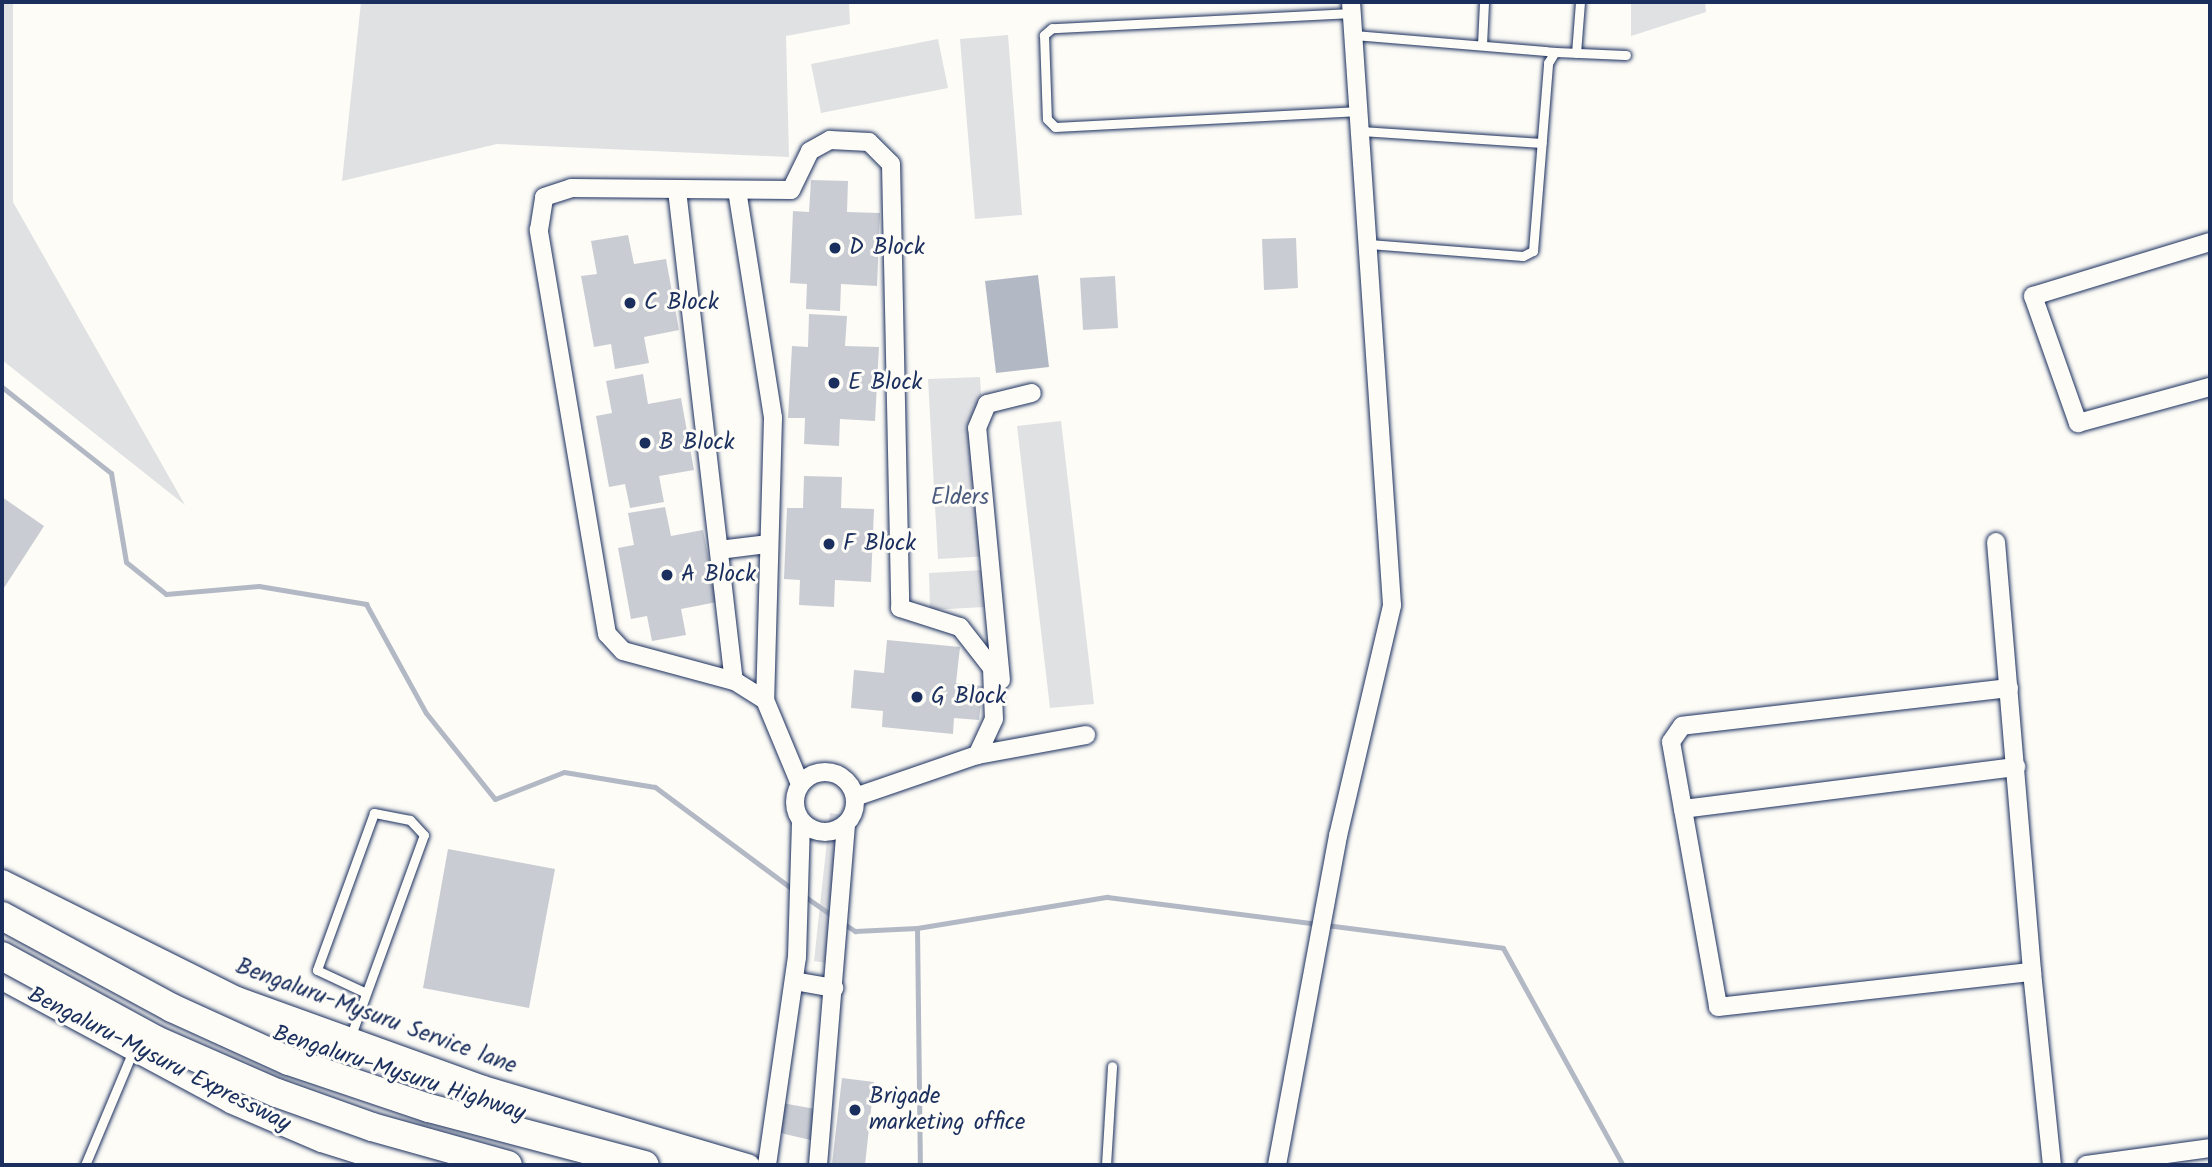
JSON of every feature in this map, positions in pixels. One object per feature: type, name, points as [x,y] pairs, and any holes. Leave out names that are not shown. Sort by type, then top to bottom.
[{"type":"highway","name":"Bengaluru-Mysuru Highway","points":[[2,898],[243,1021],[284,1037],[464,1099],[696,1165]]},
{"type":"highway","points":[[2,916],[172,1008],[289,1060],[418,1104],[645,1165]]},
{"type":"highway","name":"Bengaluru-Mysuru Expressway","points":[[2,956],[156,1040],[276,1093],[372,1128],[508,1165]]},
{"type":"highway","name":"Bengaluru-Mysuru Expressway","points":[[2,969],[204,1077],[258,1100],[441,1165]]},
{"type":"highway","points":[[258,1100],[284,1037]]},
{"type":"street","points":[[1277,1165],[1335,854],[1392,605],[1362,131],[1351,7]]},
{"type":"street","points":[[765,700],[734,681],[623,651],[607,634],[539,230],[544,197],[571,188],[791,190],[810,151],[830,140],[869,142],[891,164],[900,608],[960,627],[992,668],[993,719],[977,755]]},
{"type":"street","points":[[677,190],[734,681]]},
{"type":"street","points":[[737,190],[773,418],[767,544],[765,700],[800,784]]},
{"type":"street","points":[[2210,243],[2033,296],[2078,424],[2210,387]]},
{"type":"street","points":[[993,719],[1004,713],[977,428],[987,404],[1032,393]]},
{"type":"street","points":[[1996,542],[2032,972],[2052,1165]]},
{"type":"street","points":[[719,550],[767,544]]},
{"type":"street","points":[[2009,688],[1682,726],[1671,742],[1718,1007],[2032,972]]},
{"type":"street","points":[[855,797],[977,755],[1086,735]]},
{"type":"street","points":[[1683,809],[2016,766]]},
{"type":"street","points":[[766,1165],[797,957],[802,884],[801,822],[794,803],[800,784],[816,772],[836,774],[855,797]]},
{"type":"street","points":[[818,1165],[843,897],[846,824],[855,797]]},
{"type":"street","points":[[801,822],[828,833],[846,824]]},
{"type":"street","name":"Bengaluru-Mysuru Service lane","points":[[2,880],[237,997],[349,1040],[483,1086],[749,1165]]},
{"type":"street","name":"Bengaluru-Mysuru Expressway","points":[[2,979],[242,1107],[321,1141],[397,1165]]},
{"type":"street","points":[[794,981],[834,988]]},
{"type":"street","points":[[2086,1165],[2210,1148]]},
{"type":"lane","points":[[1482,45],[1484,2]]},
{"type":"lane","points":[[1576,53],[1580,2]]},
{"type":"lane","points":[[1351,7],[1052,29],[1044,35],[1047,120],[1055,127],[1360,111]]},
{"type":"lane","points":[[1354,35],[1556,52],[1626,55]]},
{"type":"lane","points":[[1369,244],[1523,256],[1533,251],[1548,63],[1556,52]]},
{"type":"lane","points":[[1362,131],[1542,143]]},
{"type":"lane","points":[[349,1040],[424,835],[410,820],[374,813],[317,970],[366,993]]},
{"type":"lane","points":[[85,1165],[133,1051]]},
{"type":"lane","points":[[1106,1165],[1112,1066]]},
{"type":"green space","points":[[2,2],[13,2],[13,202],[185,505],[2,360]]},
{"type":"green space","points":[[361,2],[849,2],[850,24],[786,36],[789,157],[497,144],[342,181]]},
{"type":"green space","points":[[1631,2],[1705,2],[1706,12],[1631,36]]},
{"type":"green space","points":[[1008,35],[1022,215],[975,219],[960,39]]},
{"type":"green space","points":[[938,39],[948,88],[821,113],[811,64]]},
{"type":"green space","name":"Elders","points":[[980,377],[990,556],[938,559],[928,379]]},
{"type":"green space","points":[[1061,421],[1094,704],[1050,708],[1017,426]]},
{"type":"green space","points":[[983,570],[985,607],[930,610],[929,573]]},
{"type":"green space","points":[[830,813],[843,815],[827,963],[814,961]]},
{"type":"shaded area","points":[[1038,275],[1049,367],[996,373],[985,281]]},
{"type":"building","name":"D Block","points":[[811,180],[848,181],[847,212],[880,213],[877,286],[841,284],[840,311],[806,309],[807,284],[790,283],[793,211],[809,212]]},
{"type":"building","name":"C Block","points":[[628,235],[634,264],[666,259],[679,330],[644,337],[649,363],[615,369],[611,344],[594,347],[581,276],[597,274],[591,241]]},
{"type":"building","points":[[1296,238],[1298,288],[1264,290],[1262,239]]},
{"type":"building","points":[[1115,276],[1118,328],[1083,330],[1080,278]]},
{"type":"building","name":"E Block","points":[[809,314],[847,316],[845,346],[879,347],[875,421],[840,419],[839,446],[804,444],[805,418],[788,418],[792,346],[808,347]]},
{"type":"building","name":"B Block","points":[[643,374],[648,404],[681,398],[694,470],[659,476],[664,502],[630,508],[625,484],[609,487],[596,416],[612,413],[606,381]]},
{"type":"building","name":"F Block","points":[[804,476],[842,477],[841,508],[874,509],[871,582],[835,580],[834,607],[799,605],[800,580],[784,579],[787,508],[803,508]]},
{"type":"building","points":[[2,497],[44,526],[2,591]]},
{"type":"building","name":"A Block","points":[[665,507],[671,536],[703,530],[717,602],[681,609],[686,635],[652,641],[647,616],[631,619],[618,548],[634,545],[628,513]]},
{"type":"building","name":"G Block","points":[[887,640],[960,647],[956,683],[983,686],[979,720],[954,718],[953,734],[882,727],[883,711],[851,708],[854,670],[884,673]]},
{"type":"building","points":[[448,849],[555,869],[529,1008],[423,988]]},
{"type":"building","name":"Brigade marketing office","points":[[842,1078],[874,1082],[865,1165],[832,1164]]},
{"type":"building","points":[[782,1103],[821,1110],[815,1141],[776,1132]]},
{"type":"waterway","points":[[2,387],[111,473],[126,562],[166,594],[259,586],[366,604],[426,713],[495,799],[564,772],[655,787],[795,891]]},
{"type":"waterway","points":[[804,896],[833,916]]},
{"type":"waterway","points":[[841,922],[855,931],[917,928],[1107,897],[1503,948],[1623,1165]]},
{"type":"waterway","points":[[917,928],[920,1165]]},
{"type":"place","name":"D Block","points":[[835,248]]},
{"type":"place","name":"C Block","points":[[630,303]]},
{"type":"place","name":"E Block","points":[[834,383]]},
{"type":"place","name":"B Block","points":[[645,443]]},
{"type":"place","name":"F Block","points":[[829,544]]},
{"type":"place","name":"A Block","points":[[667,575]]},
{"type":"place","name":"G Block","points":[[917,697]]},
{"type":"place","name":"Brigade marketing office","points":[[855,1110]]}]
